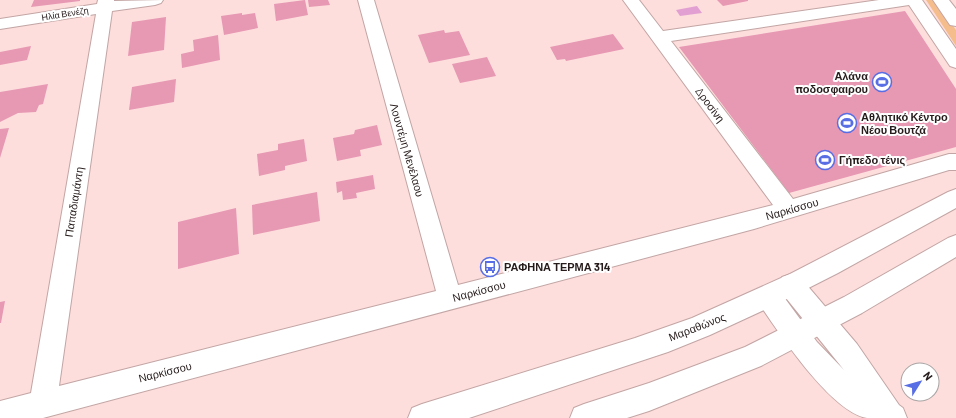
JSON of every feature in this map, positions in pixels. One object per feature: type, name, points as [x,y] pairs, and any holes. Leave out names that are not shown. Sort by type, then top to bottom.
[{"type":"street","name":"Ηλία Βενέζη","points":[[0,24],[105,4],[155,0]]},
{"type":"street","name":"Λουντέμη Μενέλαου","points":[[366,0],[450,299]]},
{"type":"street","name":"Δροσίνη","points":[[631,0],[789,210]]},
{"type":"street","points":[[658,37],[913,0],[956,62]]},
{"type":"street","points":[[941,0],[956,21]]},
{"type":"street","name":"Παπαδιαμάντη","points":[[43,404],[105,4]]},
{"type":"street","name":"Ναρκίσσου","points":[[0,415],[789,210],[949,162],[956,162]]},
{"type":"street","name":"Μαραθώνος","points":[[422,418],[622,355],[699,328],[769,297],[831,266],[956,198]]},
{"type":"street","points":[[584,418],[649,397],[752,358],[822,321],[956,245]]},
{"type":"street","points":[[791,285],[848,353],[890,417]]},
{"type":"street","points":[[769,297],[796,335],[826,370],[843,387],[856,398],[890,417]]},
{"type":"shaded area","points":[[926,0],[935,0],[956,30],[956,46]]},
{"type":"shaded area","points":[[697,6],[702,13],[680,16],[676,10]]},
{"type":"building","points":[[34,0],[80,0],[80,1],[31,7]]},
{"type":"building","points":[[305,0],[308,15],[276,21],[274,4]]},
{"type":"building","points":[[308,0],[328,0],[330,5],[309,7]]},
{"type":"building","points":[[717,0],[748,0],[748,1],[723,6]]},
{"type":"building","name":"Αθλητικό Κέντρο Νέου Βουτζά","points":[[905,11],[956,89],[956,147],[789,193],[679,47]]},
{"type":"building","points":[[242,13],[242,15],[255,13],[258,28],[224,35],[221,16]]},
{"type":"building","points":[[166,17],[164,50],[128,56],[132,22]]},
{"type":"building","points":[[444,30],[445,33],[459,31],[470,55],[429,63],[418,35]]},
{"type":"building","points":[[613,34],[624,49],[566,61],[565,59],[557,60],[550,47]]},
{"type":"building","points":[[218,35],[220,60],[182,68],[181,54],[194,51],[193,40]]},
{"type":"building","points":[[31,46],[27,60],[0,65],[0,52]]},
{"type":"building","points":[[487,57],[496,76],[460,83],[452,64]]},
{"type":"building","points":[[176,79],[174,102],[129,110],[132,87]]},
{"type":"building","points":[[48,84],[43,104],[39,105],[36,112],[18,113],[0,122],[0,92]]},
{"type":"building","points":[[377,125],[382,145],[360,150],[361,156],[337,161],[333,138],[354,134],[355,130]]},
{"type":"building","points":[[9,128],[0,158],[0,129]]},
{"type":"building","points":[[304,139],[307,161],[285,166],[285,170],[259,176],[257,154],[278,150],[278,144]]},
{"type":"building","points":[[373,175],[375,189],[356,193],[357,198],[343,200],[342,191],[337,193],[336,182]]},
{"type":"building","points":[[317,192],[320,221],[253,235],[252,205]]},
{"type":"building","points":[[236,208],[239,254],[178,269],[178,222]]},
{"type":"building","points":[[5,301],[1,323],[0,323],[0,302]]},
{"type":"place","name":"Αλάνα ποδοσφαιρου","points":[[882,82]]},
{"type":"place","name":"Αθλητικό Κέντρο Νέου Βουτζά","points":[[847,123]]},
{"type":"place","name":"Γήπεδο τένις","points":[[825,160]]},
{"type":"place","name":"ΡΑΦΗΝΑ ΤΕΡΜΑ 314","points":[[490,267]]}]
